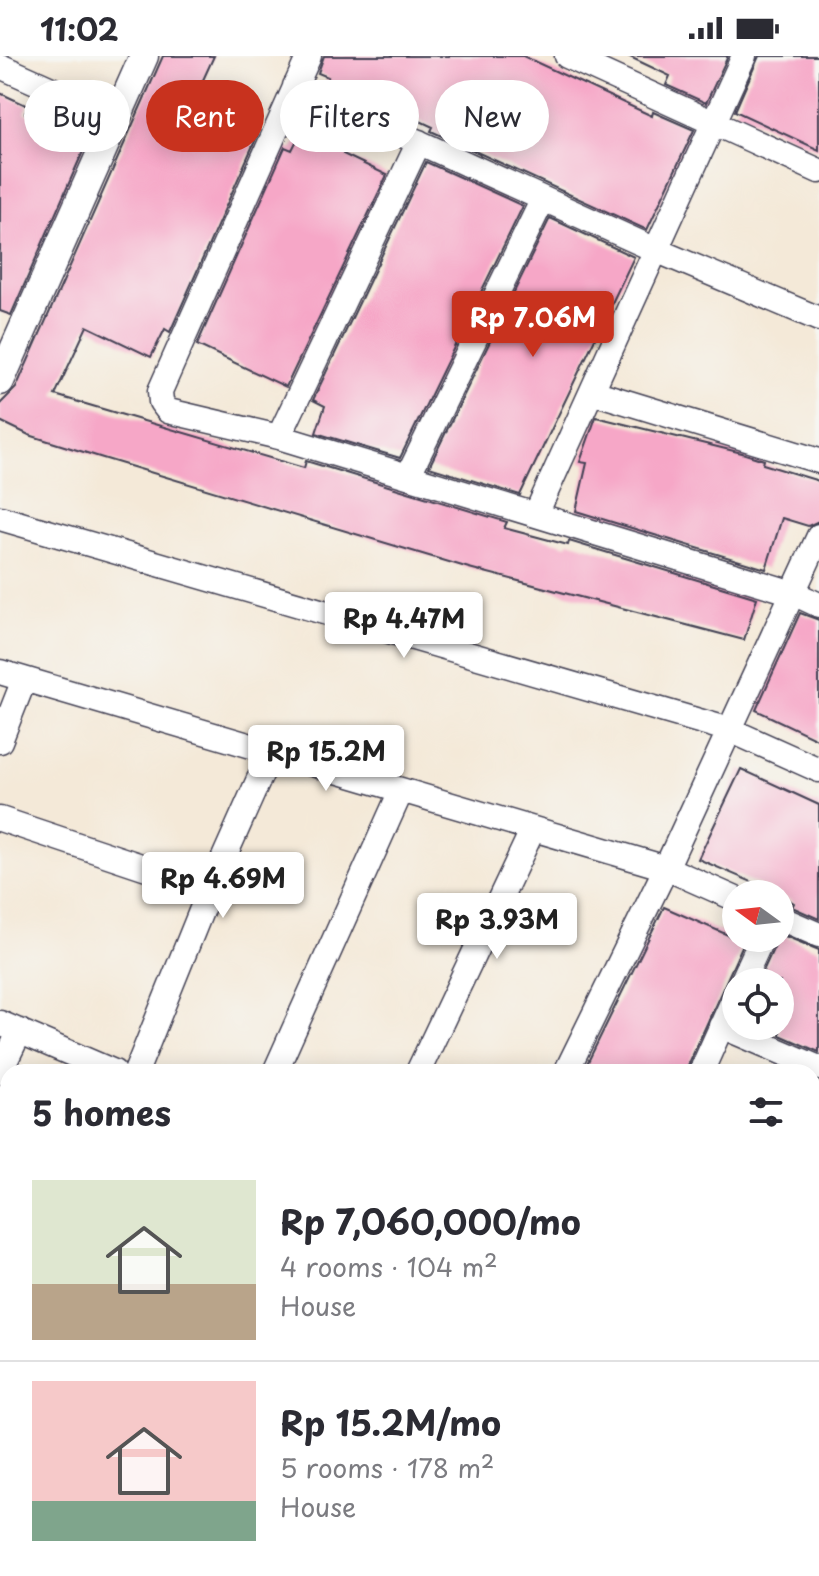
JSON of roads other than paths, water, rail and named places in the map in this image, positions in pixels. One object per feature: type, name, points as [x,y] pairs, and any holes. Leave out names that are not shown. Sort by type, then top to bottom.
[{"type":"street","points":[[130,87],[144,56]]},
{"type":"street","points":[[298,80],[309,56]]},
{"type":"street","points":[[567,56],[602,63],[715,122],[819,171]]},
{"type":"street","points":[[536,514],[744,56]]},
{"type":"street","points":[[0,66],[31,80]]},
{"type":"street","points":[[280,120],[159,396],[168,411],[279,437],[793,593],[819,605]]},
{"type":"street","points":[[419,142],[658,251],[819,319]]},
{"type":"street","points":[[0,381],[101,152]]},
{"type":"street","points":[[279,437],[414,152]]},
{"type":"street","points":[[408,476],[543,199]]},
{"type":"street","points":[[593,392],[819,461]]},
{"type":"street","points":[[0,518],[730,730],[819,770]]},
{"type":"street","points":[[570,1064],[666,868],[819,536]]},
{"type":"street","points":[[0,672],[666,868],[722,893]]},
{"type":"street","points":[[0,741],[24,680]]},
{"type":"street","points":[[139,1064],[210,889],[271,752]]},
{"type":"street","points":[[279,1064],[401,791]]},
{"type":"street","points":[[0,819],[210,889]]},
{"type":"street","points":[[422,1064],[533,829]]},
{"type":"street","points":[[794,924],[819,935]]},
{"type":"street","points":[[704,1064],[721,1026],[810,1064]]},
{"type":"street","points":[[2,1064],[10,1027],[96,1064]]}]
